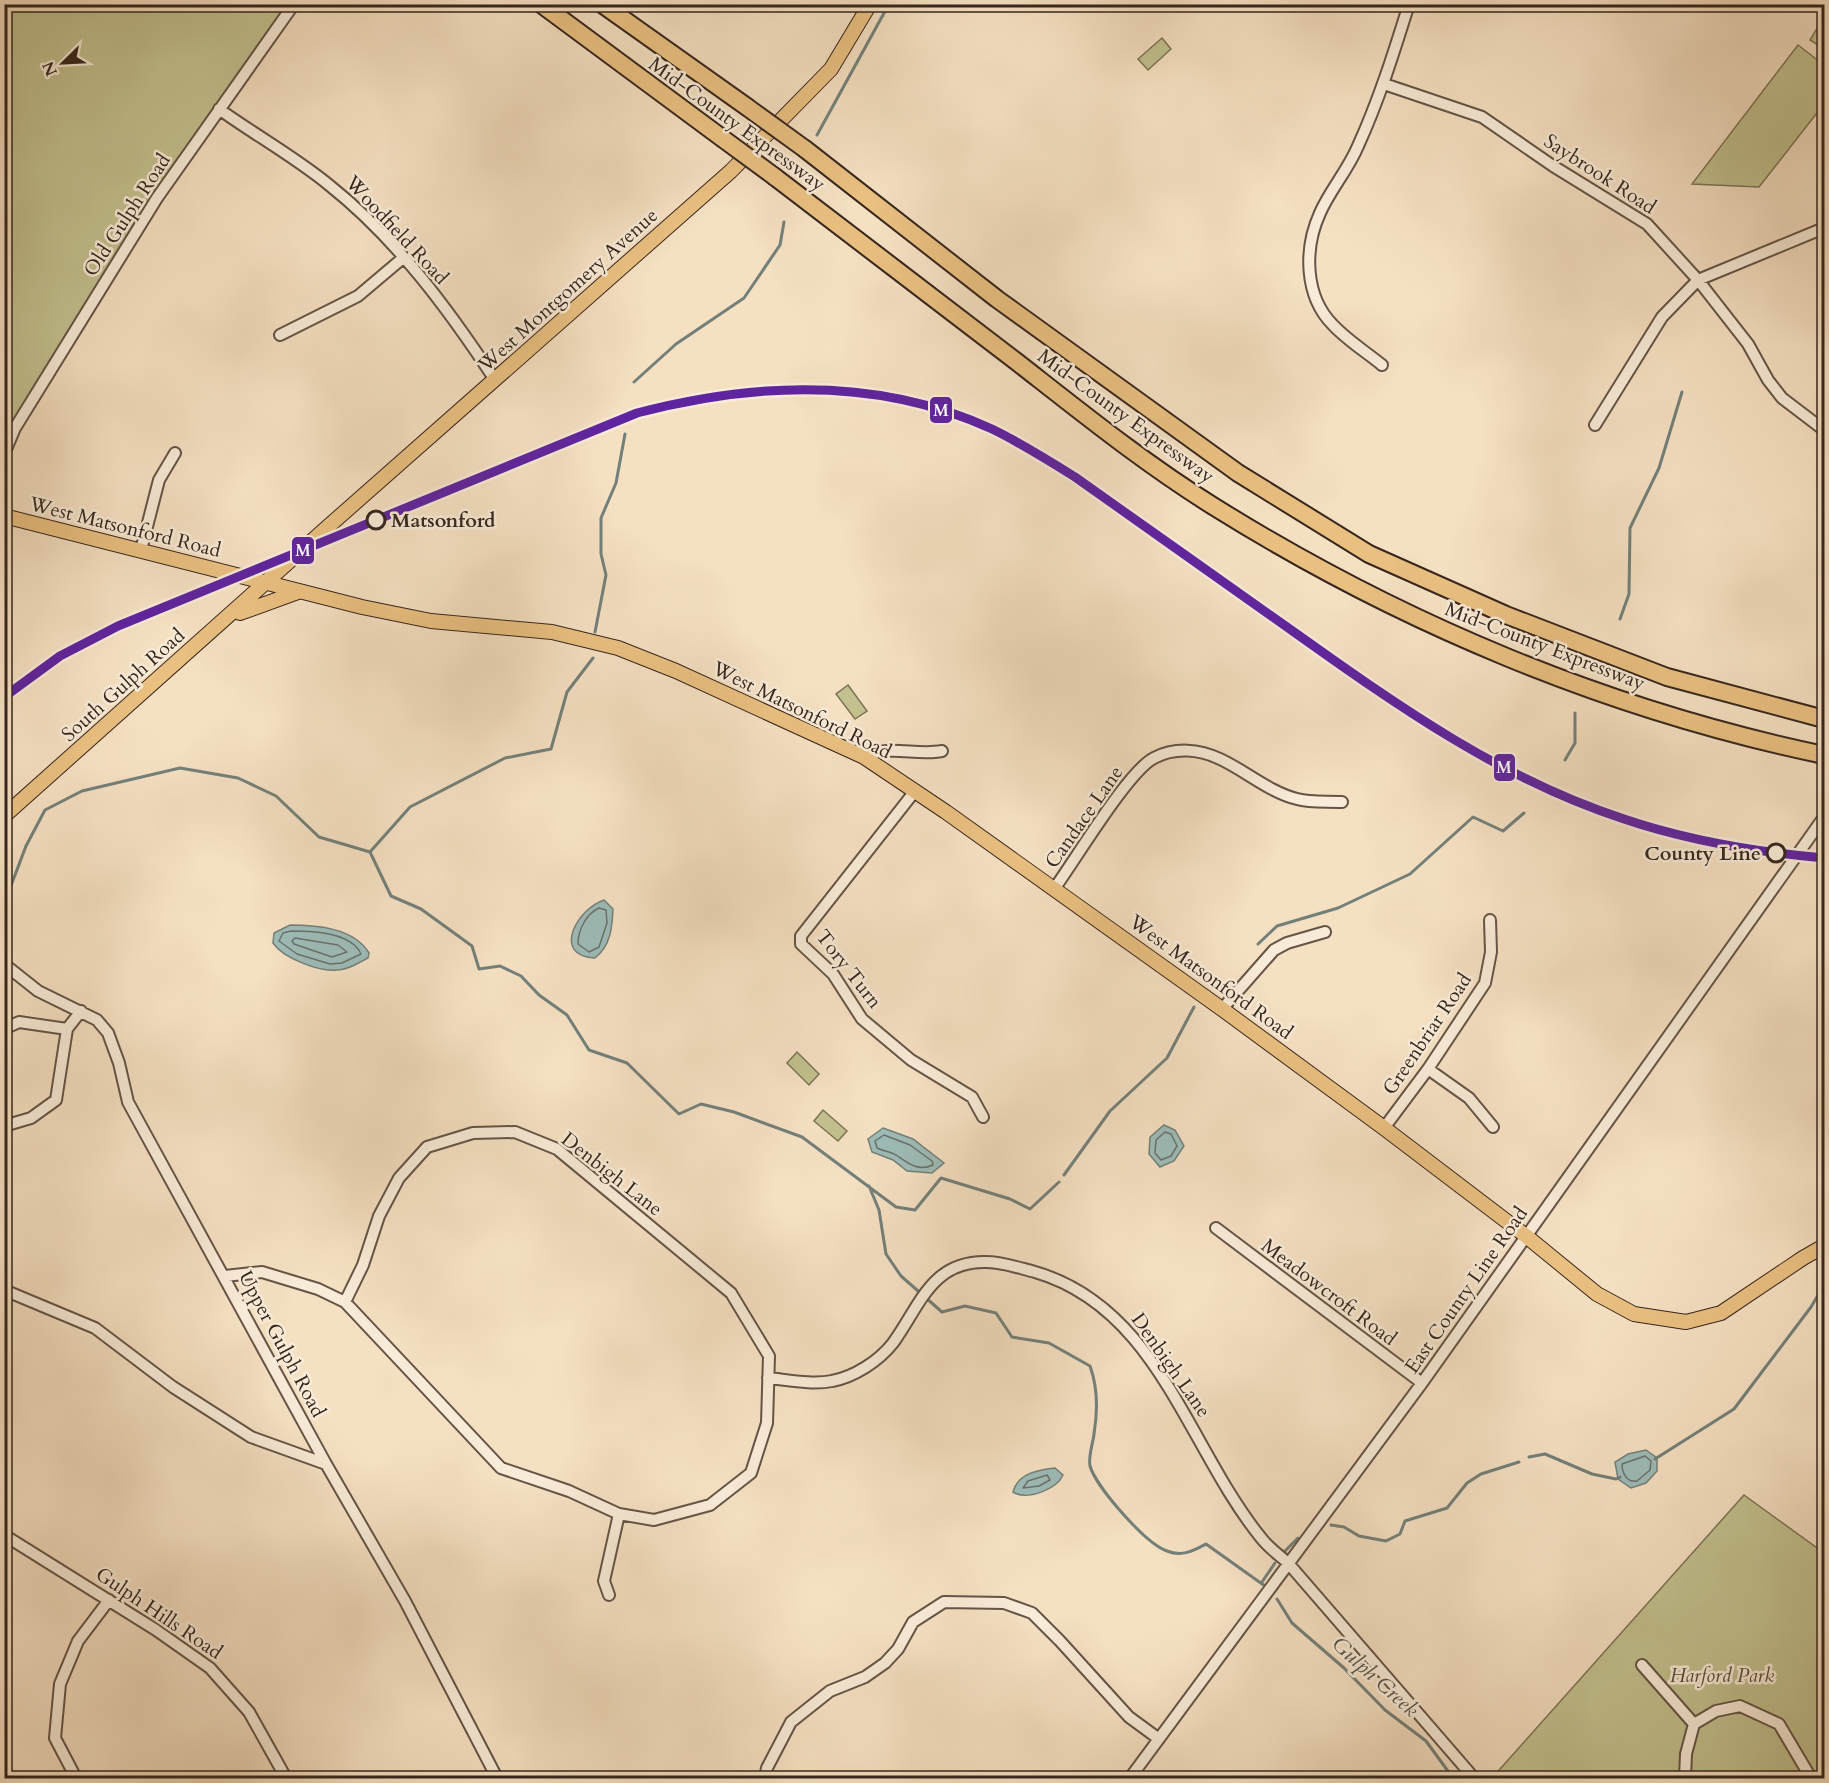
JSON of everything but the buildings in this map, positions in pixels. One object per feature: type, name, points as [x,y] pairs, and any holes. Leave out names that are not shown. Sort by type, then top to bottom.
[{"type":"highway","name":"Mid-County Expressway","points":[[541,4],[775,177],[1139,457],[1213,506],[1288,550],[1415,616],[1558,676],[1695,723],[1824,754]]},
{"type":"highway","name":"Mid-County Expressway","points":[[602,4],[805,149],[998,299],[1228,466],[1369,554],[1506,615],[1667,677],[1824,719]]},
{"type":"main road","name":"West Montgomery Avenue","points":[[267,583],[731,171],[831,69],[870,4]]},
{"type":"main road","name":"West Matsonford Road","points":[[4,516],[267,583],[431,621],[552,632],[629,651],[864,757],[1222,1009],[1384,1128],[1526,1236],[1597,1294],[1617,1306],[1649,1319],[1686,1322],[1721,1313],[1740,1303],[1803,1258],[1824,1246]]},
{"type":"main road","name":"South Gulph Road","points":[[4,816],[267,583]]},
{"type":"main road","points":[[227,618],[263,602],[301,591]]},
{"type":"street","name":"Old Gulph Road","points":[[4,454],[15,428],[151,208],[294,4]]},
{"type":"street","points":[[1382,365],[1332,324],[1312,286],[1308,263],[1310,243],[1317,219],[1358,149],[1384,84],[1409,4]]},
{"type":"street","name":"Saybrook Road","points":[[1384,84],[1482,117],[1553,166],[1647,224],[1698,280],[1748,344],[1768,380],[1782,398],[1824,430]]},
{"type":"street","name":"Woodfield Road","points":[[219,109],[328,183],[404,258],[463,330],[495,380]]},
{"type":"street","points":[[1595,424],[1662,317],[1698,280],[1824,228]]},
{"type":"street","points":[[280,335],[358,296],[404,258]]},
{"type":"street","points":[[141,550],[159,480],[175,453]]},
{"type":"street","name":"Candace Lane","points":[[1054,889],[1134,776],[1153,759],[1172,752],[1192,750],[1220,759],[1298,800],[1342,802]]},
{"type":"street","points":[[864,757],[875,751],[918,753],[942,751]]},
{"type":"street","name":"Tory Turn","points":[[915,791],[801,936],[801,944],[833,974],[862,1019],[911,1060],[972,1097],[983,1117]]},
{"type":"street","name":"East County Line Road","points":[[1130,1779],[1422,1383],[1824,817]]},
{"type":"street","name":"Greenbriar Road","points":[[1384,1128],[1428,1070],[1485,983],[1491,952],[1490,920]]},
{"type":"street","points":[[1222,1009],[1274,950],[1287,943],[1325,932]]},
{"type":"street","name":"Upper Gulph Road","points":[[4,964],[38,991],[97,1020],[108,1033],[119,1063],[128,1102],[326,1464],[405,1601],[497,1779]]},
{"type":"street","points":[[4,1126],[31,1118],[56,1100],[67,1029],[81,1011]]},
{"type":"street","points":[[4,1029],[19,1022],[67,1029]]},
{"type":"street","points":[[1428,1070],[1469,1098],[1493,1127]]},
{"type":"street","name":"Denbigh Lane","points":[[225,1276],[262,1272],[318,1289],[345,1302],[501,1468],[568,1491],[619,1514],[654,1520],[711,1505],[751,1473],[767,1423],[769,1356],[730,1293],[557,1149],[515,1132],[473,1133],[427,1146],[399,1178],[384,1207],[363,1265],[345,1302]]},
{"type":"street","name":"Meadowcroft Road","points":[[1216,1228],[1422,1383]]},
{"type":"street","name":"Denbigh Lane","points":[[768,1378],[831,1382],[850,1375],[874,1361],[891,1345],[930,1284],[946,1272],[975,1262],[996,1262],[1061,1280],[1089,1296],[1122,1323],[1181,1406],[1245,1517],[1263,1541],[1288,1563],[1474,1779]]},
{"type":"street","points":[[4,1290],[94,1328],[173,1388],[251,1437],[326,1464]]},
{"type":"street","points":[[609,1595],[604,1581],[619,1514]]},
{"type":"street","name":"Gulph Hills Road","points":[[4,1535],[202,1661],[221,1678],[249,1712],[286,1779]]},
{"type":"street","points":[[76,1779],[55,1737],[60,1684],[78,1641],[109,1600]]},
{"type":"street","points":[[765,1779],[767,1768],[791,1722],[830,1691],[865,1677],[885,1664],[898,1649],[913,1622],[944,1602],[1004,1603],[1032,1613],[1129,1717],[1159,1739]]},
{"type":"street","points":[[1642,1665],[1695,1724]]},
{"type":"street","points":[[1685,1779],[1686,1754],[1695,1724],[1716,1711],[1740,1706],[1779,1724],[1811,1779]]},
{"type":"green space","points":[[5,5],[294,5],[157,198],[5,454]]},
{"type":"green space","points":[[1824,17],[1824,49],[1810,40]]},
{"type":"green space","points":[[1162,38],[1171,49],[1148,70],[1138,59]]},
{"type":"green space","points":[[1798,45],[1824,65],[1824,104],[1759,187],[1692,184]]},
{"type":"green space","points":[[848,685],[867,711],[855,719],[836,694]]},
{"type":"green space","points":[[797,1052],[819,1074],[809,1085],[787,1063]]},
{"type":"green space","points":[[823,1110],[847,1131],[838,1141],[814,1121]]},
{"type":"green space","name":"Harford Park","points":[[1744,1495],[1824,1553],[1824,1778],[1492,1778]]},
{"type":"water","points":[[604,900],[613,909],[607,942],[595,958],[582,955],[574,949],[571,941],[573,932],[585,913]]},
{"type":"water","points":[[290,925],[323,927],[345,933],[362,945],[369,953],[368,958],[341,970],[321,969],[302,963],[285,954],[273,943],[274,933]]},
{"type":"water","points":[[1164,1125],[1175,1130],[1184,1146],[1174,1161],[1160,1167],[1149,1154],[1150,1137]]},
{"type":"water","points":[[883,1128],[913,1139],[944,1163],[932,1173],[907,1171],[893,1160],[872,1152],[868,1139]]},
{"type":"water","points":[[1646,1450],[1657,1458],[1657,1471],[1646,1483],[1631,1488],[1618,1479],[1615,1462],[1628,1454]]},
{"type":"water","points":[[1055,1468],[1063,1475],[1055,1485],[1048,1489],[1026,1495],[1013,1492],[1024,1477],[1036,1471]]},
{"type":"waterway","points":[[817,135],[889,4]]},
{"type":"waterway","points":[[634,382],[676,344],[744,298],[780,245],[784,222]]},
{"type":"waterway","points":[[1620,619],[1629,594],[1630,528],[1659,468],[1682,392]]},
{"type":"waterway","points":[[595,632],[606,575],[601,554],[601,518],[616,483],[625,434]]},
{"type":"waterway","points":[[370,852],[410,807],[505,758],[551,749],[567,692],[593,658]]},
{"type":"waterway","points":[[1565,760],[1575,743],[1575,713]]},
{"type":"waterway","name":"Gulph Creek","points":[[4,915],[9,891],[26,846],[45,810],[82,791],[180,768],[238,778],[276,796],[319,837],[370,852],[391,896],[421,909],[472,946],[479,969],[500,966],[521,976],[539,995],[567,1015],[589,1050],[627,1063],[679,1114],[701,1104],[734,1112],[802,1137],[896,1207],[915,1210],[941,1178],[1010,1199],[1030,1209],[1059,1182]]},
{"type":"waterway","points":[[1258,944],[1277,926],[1338,908],[1410,874],[1473,817],[1503,831],[1524,813]]},
{"type":"waterway","points":[[1064,1175],[1110,1111],[1167,1058],[1194,1007]]},
{"type":"waterway","name":"Gulph Creek","points":[[869,1186],[879,1210],[886,1254],[901,1276],[942,1312],[965,1306],[996,1313],[1012,1337],[1049,1343],[1090,1366],[1095,1383],[1097,1408],[1090,1466],[1111,1500],[1135,1527],[1158,1546],[1172,1553],[1187,1552],[1206,1544],[1265,1586]]},
{"type":"waterway","points":[[1655,1459],[1734,1409],[1811,1307],[1824,1285]]},
{"type":"waterway","points":[[1529,1457],[1545,1454],[1592,1474],[1616,1479],[1620,1477]]},
{"type":"waterway","points":[[1331,1525],[1344,1527],[1359,1536],[1386,1541],[1400,1534],[1405,1521],[1447,1508],[1467,1483],[1481,1474],[1519,1462]]},
{"type":"waterway","points":[[1285,1551],[1298,1538]]},
{"type":"waterway","points":[[1262,1582],[1275,1563]]},
{"type":"waterway","name":"Gulph Creek","points":[[1277,1599],[1292,1623],[1344,1668],[1385,1710],[1426,1741],[1453,1778]]},
{"type":"transit line","name":"M","points":[[4,697],[60,656],[118,626],[637,413],[726,395],[816,390],[861,393],[905,400],[949,412],[992,429],[1024,446],[1075,477],[1372,687],[1452,738],[1535,783],[1579,803],[1673,834],[1748,849],[1824,858]]},
{"type":"place","name":"Matsonford","points":[[376,520]]},
{"type":"place","name":"County Line","points":[[1776,853]]}]
